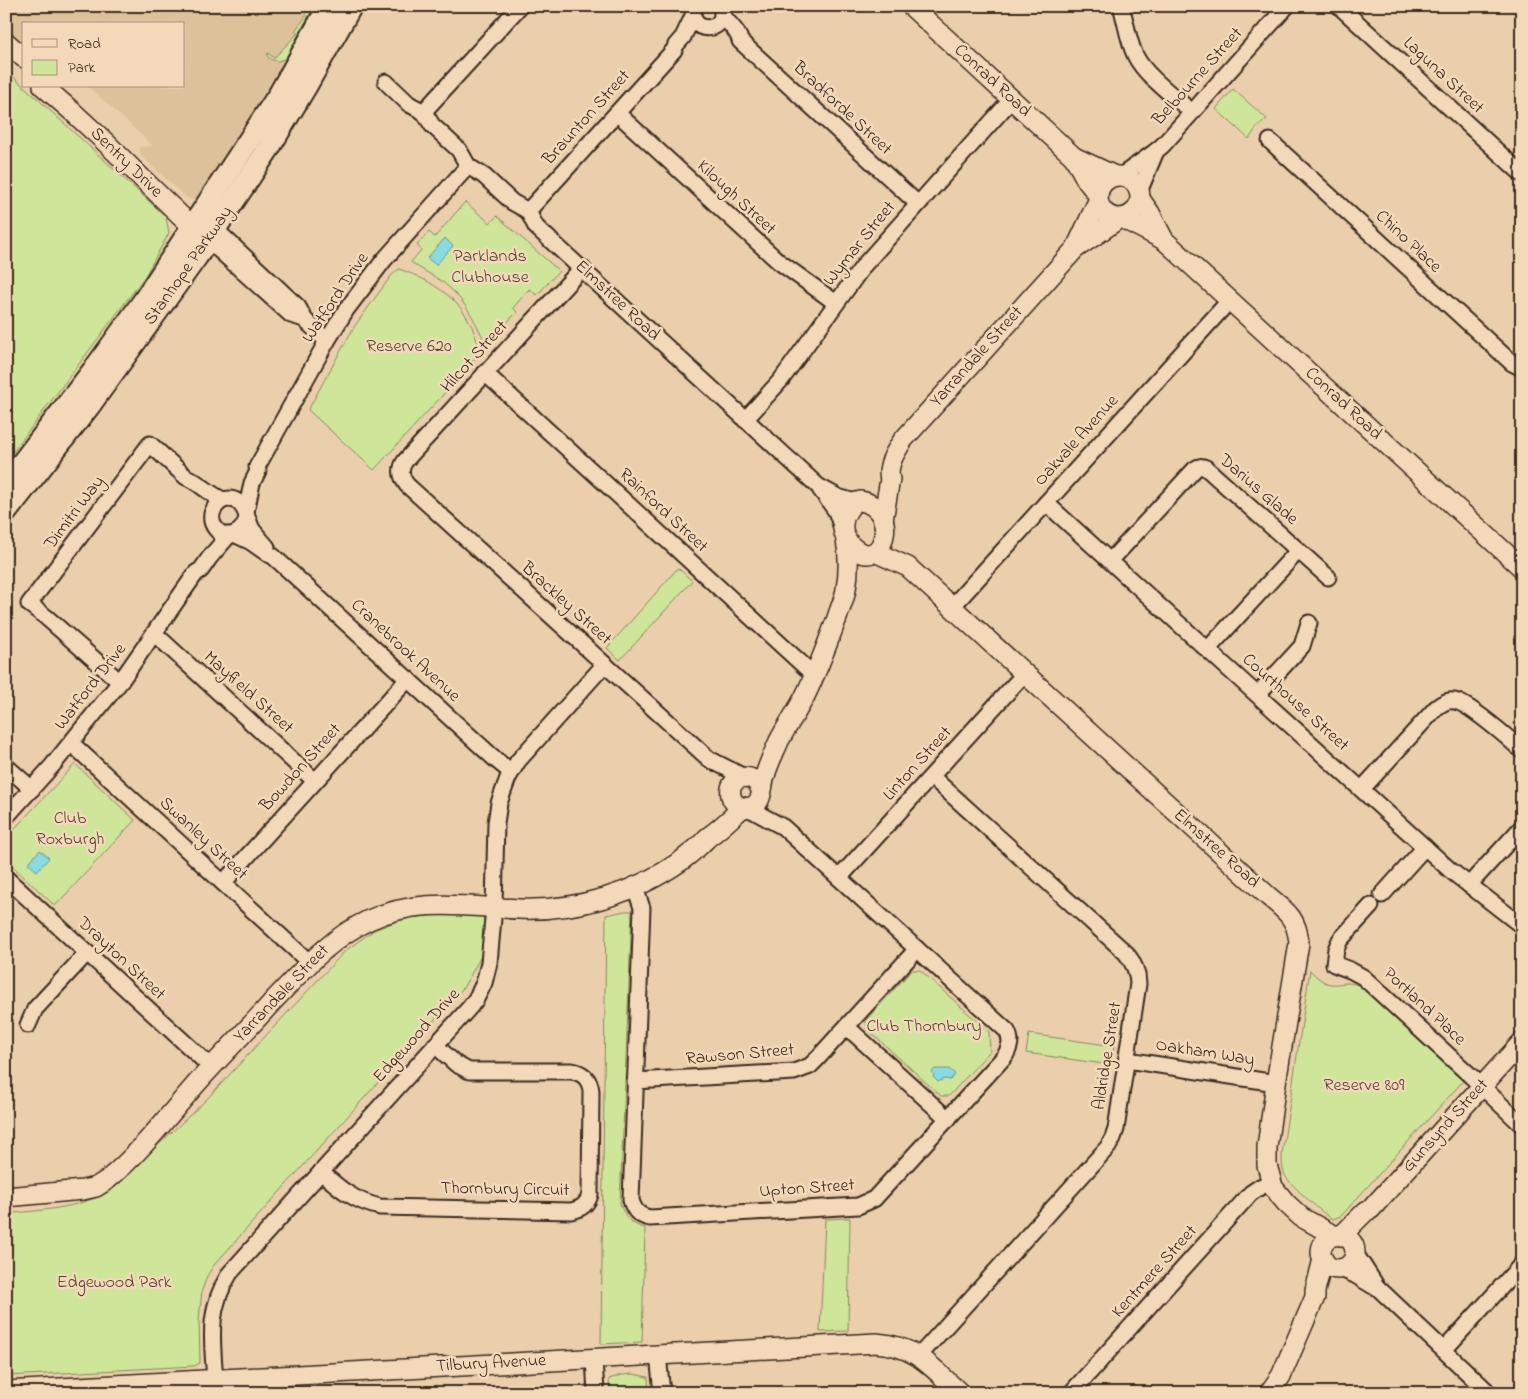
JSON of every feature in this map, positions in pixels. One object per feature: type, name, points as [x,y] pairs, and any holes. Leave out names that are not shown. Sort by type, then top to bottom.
[{"type":"main road","name":"Stanhope Parkway","points":[[6,512],[90,406],[204,228],[329,6]]},
{"type":"main road","name":"Stanhope Parkway","points":[[6,484],[93,371],[145,299],[267,151],[351,6]]},
{"type":"street","points":[[386,82],[409,104],[424,112],[520,6]]},
{"type":"street","name":"Conrad Road","points":[[911,6],[1074,157],[1098,198]]},
{"type":"street","points":[[1121,6],[1132,46],[1138,60],[1149,74],[1192,112]]},
{"type":"street","name":"Belbourne Street","points":[[1118,176],[1156,151],[1287,6]]},
{"type":"street","name":"Laguna Street","points":[[1339,6],[1522,174]]},
{"type":"street","name":"Braunton Street","points":[[674,50],[690,38],[719,23],[722,9]]},
{"type":"street","name":"Bradforde Street","points":[[722,9],[730,26],[739,35],[740,41]]},
{"type":"street","name":"Braunton Street","points":[[528,211],[674,50],[683,37],[692,10]]},
{"type":"street","name":"Bradforde Street","points":[[692,10],[697,24],[740,41],[918,204]]},
{"type":"street","points":[[6,42],[22,56]]},
{"type":"street","points":[[6,52],[22,66]]},
{"type":"street","name":"Sentry Drive","points":[[46,88],[100,137],[141,179],[204,228]]},
{"type":"street","name":"Sentry Drive","points":[[57,88],[204,228]]},
{"type":"street","name":"Wymar Street","points":[[746,420],[781,380],[869,259],[1012,99]]},
{"type":"street","name":"Elmstree Road","points":[[424,112],[432,126],[459,150],[468,166],[484,176],[512,202],[528,211],[536,227],[818,486],[838,497],[857,502]]},
{"type":"street","name":"Kilough Street","points":[[617,113],[778,261],[836,303]]},
{"type":"street","name":"Chino Place","points":[[1270,141],[1512,363],[1522,368]]},
{"type":"street","name":"Belbourne Street","points":[[1140,196],[1156,151]]},
{"type":"street","name":"Conrad Road","points":[[1074,157],[1118,176]]},
{"type":"street","name":"Watford Drive","points":[[226,499],[257,467],[346,310],[379,266],[468,166]]},
{"type":"street","points":[[1118,176],[1133,181],[1137,186],[1140,196],[1139,204],[1134,211],[1120,218],[1109,216],[1104,212],[1098,198],[1108,179],[1118,176]]},
{"type":"street","name":"Conrad Road","points":[[1140,196],[1164,240]]},
{"type":"street","name":"Yarrandale Street","points":[[1076,248],[1098,198]]},
{"type":"street","name":"Conrad Road","points":[[1120,218],[1164,240],[1522,568]]},
{"type":"street","name":"Yarrandale Street","points":[[884,524],[890,479],[888,473],[898,448],[912,430],[1076,248],[1120,218]]},
{"type":"street","points":[[204,228],[291,315],[305,320],[327,341]]},
{"type":"street","name":"Hilcot Street","points":[[401,473],[405,461],[582,268]]},
{"type":"street","name":"Oakvale Avenue","points":[[951,608],[1230,300]]},
{"type":"street","name":"Rainford Street","points":[[485,373],[815,676]]},
{"type":"street","name":"Dimitri Way","points":[[120,682],[29,604],[150,444],[186,477]]},
{"type":"street","name":"Darius Glade","points":[[1111,560],[1198,466],[1206,468],[1328,577]]},
{"type":"street","name":"Watford Drive","points":[[247,514],[252,483],[258,471],[257,467]]},
{"type":"street","name":"Brackley Street","points":[[401,473],[407,485],[709,759],[711,766],[746,793]]},
{"type":"street","name":"Yarrandale Street","points":[[857,502],[873,488],[882,476],[888,473]]},
{"type":"street","points":[[186,477],[193,480],[206,491],[240,502],[247,514],[243,528],[232,534],[219,532],[203,500],[189,484],[186,477]]},
{"type":"street","name":"Elmstree Road","points":[[818,486],[836,511],[845,535]]},
{"type":"street","points":[[212,521],[214,507],[226,499]]},
{"type":"street","points":[[857,502],[872,506],[879,512],[884,524],[884,538],[873,553],[860,553],[852,547],[845,535],[843,522],[846,513],[857,502]]},
{"type":"street","name":"Courthouse Street","points":[[1046,503],[1111,560],[1450,870],[1522,926]]},
{"type":"street","name":"Cranebrook Avenue","points":[[247,514],[253,530],[273,556]]},
{"type":"street","name":"Watford Drive","points":[[196,573],[196,569],[207,548],[212,521]]},
{"type":"street","name":"Elmstree Road","points":[[884,524],[894,548],[908,568]]},
{"type":"street","name":"Watford Drive","points":[[6,817],[71,743],[120,682],[196,573],[201,570],[210,557],[232,534]]},
{"type":"street","name":"Cranebrook Avenue","points":[[232,534],[251,542],[273,556],[511,772]]},
{"type":"street","name":"Yarrandale Street","points":[[6,1197],[83,1190],[102,1184],[164,1122],[211,1067],[310,963],[338,938],[355,928],[385,914],[434,904],[528,909],[564,907],[599,899],[635,887],[682,860],[710,835],[768,766],[779,741],[815,676],[847,588],[849,563],[845,535]]},
{"type":"street","name":"Darius Glade","points":[[1208,649],[1298,551]]},
{"type":"street","name":"Elmstree Road","points":[[873,553],[908,568],[1282,907],[1293,920],[1300,943],[1276,1083],[1267,1148],[1267,1165],[1271,1182],[1281,1198],[1301,1217],[1331,1262],[1377,1287]]},
{"type":"street","name":"Yarrandale Street","points":[[847,588],[863,562],[873,553]]},
{"type":"street","points":[[1258,694],[1302,646],[1309,623]]},
{"type":"street","name":"Mayfield Street","points":[[155,634],[315,781]]},
{"type":"street","name":"Edgewood Drive","points":[[214,1384],[212,1321],[216,1302],[224,1283],[236,1266],[476,999],[484,983],[489,963],[494,907],[497,812],[502,794],[511,772],[523,754],[604,665]]},
{"type":"street","name":"Linton Street","points":[[839,878],[1024,674]]},
{"type":"street","name":"Bowdon Street","points":[[222,883],[408,680]]},
{"type":"street","points":[[1362,789],[1436,708],[1445,702],[1454,701],[1465,705],[1522,751]]},
{"type":"street","name":"Swanley Street","points":[[71,743],[310,963]]},
{"type":"street","points":[[6,766],[32,789]]},
{"type":"street","name":"Aldridge Street","points":[[919,1356],[1110,1143],[1116,1128],[1138,984],[1137,974],[1131,959],[932,776]]},
{"type":"street","name":"Upton Street","points":[[635,887],[642,908],[630,1200],[633,1207],[638,1213],[650,1218],[858,1206],[864,1205],[880,1195],[1005,1056],[1009,1049],[1010,1037],[1007,1031],[782,827],[780,820],[746,793]]},
{"type":"street","points":[[1470,885],[1522,827]]},
{"type":"street","points":[[1382,894],[1425,847]]},
{"type":"street","name":"Drayton Street","points":[[6,878],[211,1067]]},
{"type":"street","name":"Portland Place","points":[[1371,906],[1340,940],[1336,948],[1334,964],[1363,977],[1522,1125]]},
{"type":"street","name":"Rawson Street","points":[[635,1081],[802,1070],[816,1060],[916,949]]},
{"type":"street","points":[[28,1025],[35,1009],[87,953]]},
{"type":"street","points":[[846,1027],[948,1119]]},
{"type":"street","name":"Gunsynd Street","points":[[1346,1243],[1360,1231],[1370,1209],[1522,1042]]},
{"type":"street","name":"Thornbury Circuit","points":[[321,1172],[352,1197],[380,1207],[571,1211],[583,1208],[590,1195],[591,1091],[586,1077],[571,1070],[469,1070],[456,1064],[435,1045]]},
{"type":"street","name":"Oakham Way","points":[[1127,1060],[1276,1083]]},
{"type":"street","name":"Kentmere Street","points":[[1071,1393],[1251,1193],[1271,1182]]},
{"type":"street","name":"Elmstree Road","points":[[1301,1217],[1346,1243],[1377,1287],[1489,1393]]},
{"type":"street","points":[[1277,1390],[1281,1376],[1315,1297],[1320,1293],[1331,1262],[1327,1239],[1346,1243],[1352,1262],[1349,1265],[1331,1262]]},
{"type":"street","points":[[1444,1350],[1522,1264]]},
{"type":"street","name":"Tilbury Avenue","points":[[6,1391],[87,1390],[214,1384],[876,1343],[905,1348],[919,1356],[960,1393]]},
{"type":"street","points":[[658,1355],[662,1393]]},
{"type":"street","points":[[594,1359],[596,1393]]},
{"type":"shaded area","points":[[6,6],[314,6],[270,85],[272,93],[198,202],[186,197],[141,156],[139,147],[153,146],[90,88],[185,88],[185,22],[22,22],[22,40],[6,26]]},
{"type":"green space","points":[[298,6],[314,6],[286,58],[278,61],[270,59],[267,55],[268,53],[274,58],[298,33],[295,31],[307,15]]},
{"type":"green space","points":[[6,70],[22,85],[22,88],[26,88],[166,217],[169,233],[145,276],[6,461]]},
{"type":"green space","points":[[1233,89],[1267,119],[1257,127],[1249,139],[1216,109]]},
{"type":"green space","name":"Parklands Clubhouse","points":[[465,202],[490,223],[497,216],[559,271],[537,295],[529,289],[513,308],[517,312],[497,333],[494,330],[484,340],[472,316],[457,295],[444,283],[411,262],[421,250],[417,245],[429,232],[435,237]]},
{"type":"green space","name":"Reserve 620","points":[[399,269],[429,282],[455,302],[470,323],[481,351],[374,470],[308,410],[354,327],[391,276]]},
{"type":"green space","points":[[678,568],[692,581],[620,660],[607,648]]},
{"type":"green space","name":"Club Roxburgh","points":[[75,764],[135,820],[55,906],[6,860],[6,838]]},
{"type":"green space","points":[[632,911],[620,1203],[629,1220],[645,1228],[642,1342],[601,1344],[606,915]]},
{"type":"green space","name":"Edgewood Park","points":[[445,914],[482,916],[484,919],[483,953],[463,988],[214,1265],[207,1276],[202,1290],[199,1320],[200,1363],[194,1366],[6,1376],[6,1214],[71,1205],[96,1198],[108,1192],[205,1101],[345,951],[374,930],[395,922],[409,918]]},
{"type":"green space","name":"Club Thornbury","points":[[912,970],[920,970],[989,1032],[990,1051],[949,1096],[941,1096],[867,1029],[866,1020]]},
{"type":"green space","name":"Reserve 809","points":[[1310,970],[1319,979],[1328,983],[1348,983],[1360,986],[1463,1081],[1341,1216],[1333,1219],[1316,1207],[1289,1181],[1282,1163]]},
{"type":"green space","points":[[1029,1034],[1114,1046],[1111,1065],[1026,1053]]},
{"type":"green space","points":[[850,1218],[848,1331],[820,1332],[825,1219]]},
{"type":"green space","points":[[633,1374],[648,1377],[649,1393],[610,1393],[609,1379]]},
{"type":"water","points":[[445,238],[453,246],[436,265],[427,258]]},
{"type":"water","points":[[40,850],[49,858],[37,871],[28,863]]},
{"type":"water","points":[[935,1069],[949,1069],[955,1074],[950,1080],[944,1079],[938,1082],[933,1077],[932,1072]]}]
